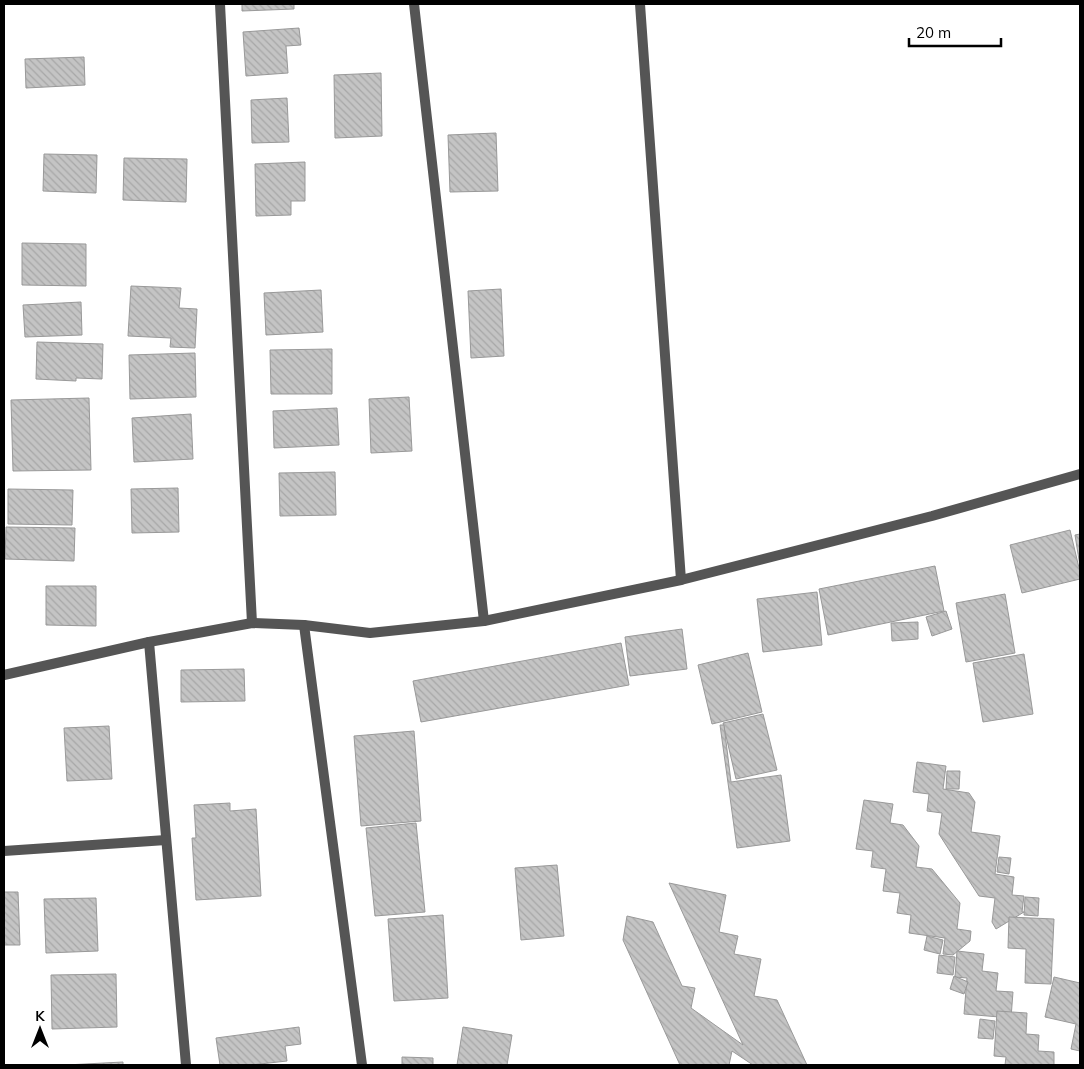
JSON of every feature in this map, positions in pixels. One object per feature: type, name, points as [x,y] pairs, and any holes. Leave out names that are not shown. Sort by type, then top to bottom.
[{"type":"street","points":[[220,4],[252,623]]},
{"type":"street","points":[[414,4],[484,621]]},
{"type":"street","points":[[640,4],[681,580]]},
{"type":"street","points":[[4,675],[149,642],[252,623],[304,625],[370,633],[484,621],[681,580],[932,516],[1080,474]]},
{"type":"street","points":[[304,625],[362,1065]]},
{"type":"street","points":[[149,642],[186,1065]]},
{"type":"street","points":[[4,851],[166,840]]},
{"type":"building","points":[[242,4],[294,4],[294,9],[242,11]]},
{"type":"building","points":[[299,28],[301,45],[286,46],[288,73],[246,76],[243,32]]},
{"type":"building","points":[[84,57],[85,85],[26,88],[25,59]]},
{"type":"building","points":[[381,73],[382,136],[335,138],[334,75]]},
{"type":"building","points":[[287,98],[289,142],[252,143],[251,100]]},
{"type":"building","points":[[496,133],[498,191],[450,192],[448,135]]},
{"type":"building","points":[[44,154],[97,155],[96,193],[43,191]]},
{"type":"building","points":[[124,158],[187,159],[186,202],[123,200]]},
{"type":"building","points":[[305,162],[305,201],[291,201],[291,215],[256,216],[255,164]]},
{"type":"building","points":[[22,243],[86,244],[86,286],[22,285]]},
{"type":"building","points":[[131,286],[181,288],[179,308],[197,309],[195,348],[170,347],[171,338],[128,336]]},
{"type":"building","points":[[501,289],[504,356],[471,358],[468,291]]},
{"type":"building","points":[[321,290],[323,332],[266,335],[264,293]]},
{"type":"building","points":[[81,302],[82,335],[25,337],[23,305]]},
{"type":"building","points":[[37,342],[103,344],[102,379],[76,378],[76,381],[36,379]]},
{"type":"building","points":[[332,349],[332,394],[271,394],[270,350]]},
{"type":"building","points":[[195,353],[196,397],[130,399],[129,355]]},
{"type":"building","points":[[409,397],[412,451],[371,453],[369,399]]},
{"type":"building","points":[[89,398],[91,470],[13,471],[11,400]]},
{"type":"building","points":[[337,408],[339,445],[274,448],[273,411]]},
{"type":"building","points":[[191,414],[193,459],[134,462],[132,418]]},
{"type":"building","points":[[335,472],[336,515],[280,516],[279,473]]},
{"type":"building","points":[[178,488],[179,532],[132,533],[131,489]]},
{"type":"building","points":[[8,489],[73,490],[72,525],[8,524]]},
{"type":"building","points":[[6,527],[75,528],[74,561],[5,559]]},
{"type":"building","points":[[1070,530],[1080,579],[1022,593],[1010,545]]},
{"type":"building","points":[[1080,534],[1080,566],[1075,535]]},
{"type":"building","points":[[935,566],[944,611],[828,635],[819,589]]},
{"type":"building","points":[[46,586],[96,586],[96,626],[46,625]]},
{"type":"building","points":[[817,592],[822,645],[763,652],[757,599]]},
{"type":"building","points":[[1005,594],[1015,653],[966,662],[956,603]]},
{"type":"building","points":[[946,611],[952,629],[932,636],[926,617]]},
{"type":"building","points":[[918,622],[918,639],[892,641],[891,623]]},
{"type":"building","points":[[682,629],[687,669],[630,676],[625,637]]},
{"type":"building","points":[[621,643],[629,685],[421,722],[413,681]]},
{"type":"building","points":[[748,653],[762,712],[712,724],[698,665]]},
{"type":"building","points":[[1024,654],[1033,714],[983,722],[973,663]]},
{"type":"building","points":[[244,669],[245,701],[181,702],[181,670]]},
{"type":"building","points":[[763,714],[777,770],[736,779],[723,723]]},
{"type":"building","points":[[720,725],[724,725],[731,782],[781,775],[790,841],[737,848]]},
{"type":"building","points":[[109,726],[112,779],[67,781],[64,728]]},
{"type":"building","points":[[414,731],[421,821],[361,826],[354,736]]},
{"type":"building","points":[[917,762],[946,766],[943,789],[969,793],[975,802],[971,832],[1000,836],[995,874],[1014,877],[1012,895],[1024,896],[1022,912],[1024,912],[996,929],[992,922],[995,898],[979,896],[939,834],[942,813],[927,811],[929,794],[913,792]]},
{"type":"building","points":[[947,771],[960,771],[959,789],[946,789]]},
{"type":"building","points":[[864,800],[893,804],[890,823],[903,825],[919,846],[916,867],[932,869],[960,903],[957,929],[971,931],[970,941],[953,955],[943,954],[945,938],[909,933],[911,915],[897,913],[900,893],[883,891],[886,869],[871,867],[873,851],[856,849]]},
{"type":"building","points":[[230,803],[230,811],[256,809],[261,896],[196,900],[192,838],[196,838],[194,805]]},
{"type":"building","points":[[416,823],[425,912],[375,916],[366,828]]},
{"type":"building","points":[[999,857],[1011,858],[1009,874],[997,872]]},
{"type":"building","points":[[557,865],[564,936],[521,940],[515,868]]},
{"type":"building","points":[[669,883],[726,895],[719,932],[738,936],[734,954],[761,959],[754,996],[777,1000],[807,1065],[753,1065],[732,1051],[729,1065],[680,1065],[623,940],[627,916],[653,922],[682,986],[695,988],[691,1008],[743,1045]]},
{"type":"building","points":[[4,892],[18,892],[20,945],[4,945]]},
{"type":"building","points":[[1025,897],[1039,898],[1038,916],[1024,915]]},
{"type":"building","points":[[96,898],[98,951],[46,953],[44,899]]},
{"type":"building","points":[[443,915],[448,998],[394,1001],[388,919]]},
{"type":"building","points":[[1009,917],[1054,919],[1051,984],[1025,983],[1026,949],[1008,948]]},
{"type":"building","points":[[927,936],[943,940],[940,954],[924,950]]},
{"type":"building","points":[[957,951],[984,954],[982,971],[998,973],[996,991],[1013,992],[1011,1018],[964,1014],[967,978],[955,977]]},
{"type":"building","points":[[939,955],[955,957],[953,975],[937,973]]},
{"type":"building","points":[[116,974],[117,1027],[52,1029],[51,975]]},
{"type":"building","points":[[954,976],[968,982],[964,994],[950,989]]},
{"type":"building","points":[[1054,977],[1080,983],[1080,1051],[1071,1049],[1076,1024],[1045,1017]]},
{"type":"building","points":[[997,1011],[1027,1013],[1026,1034],[1039,1035],[1038,1051],[1054,1052],[1054,1065],[1005,1065],[1006,1057],[994,1056]]},
{"type":"building","points":[[980,1019],[995,1021],[993,1039],[978,1038]]},
{"type":"building","points":[[299,1027],[301,1044],[285,1046],[287,1061],[251,1065],[220,1065],[216,1038]]},
{"type":"building","points":[[463,1027],[512,1035],[507,1065],[457,1065]]},
{"type":"building","points":[[402,1057],[433,1058],[433,1065],[402,1065]]},
{"type":"building","points":[[123,1062],[123,1065],[66,1065]]}]
